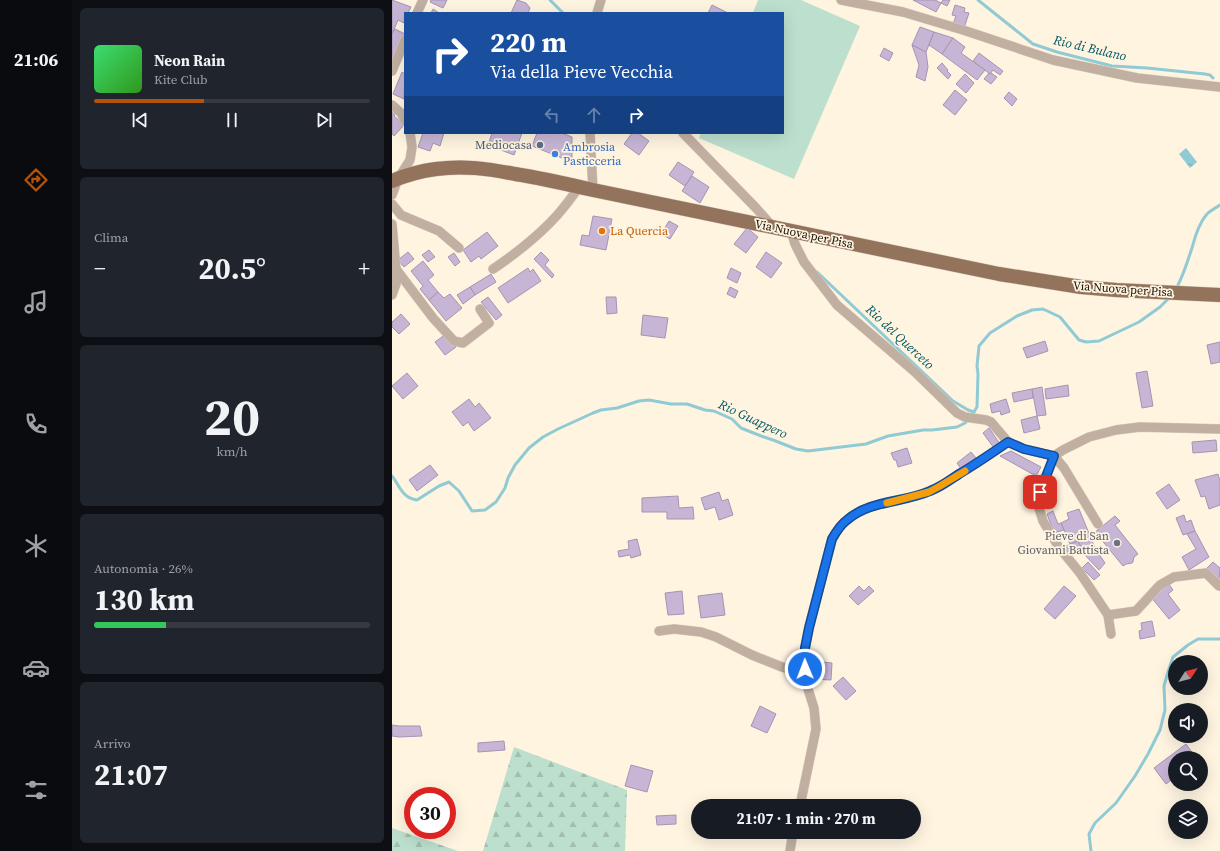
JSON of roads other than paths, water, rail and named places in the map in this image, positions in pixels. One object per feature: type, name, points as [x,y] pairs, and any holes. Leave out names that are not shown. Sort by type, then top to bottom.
[{"type":"main road","name":"Via Nuova per Pisa","points":[[395,180],[414,173],[452,167],[488,169],[999,274],[1051,283],[1116,290],[1220,295]]},
{"type":"street","points":[[417,12],[423,0]]},
{"type":"street","points":[[597,12],[601,0]]},
{"type":"street","points":[[841,0],[902,12],[963,30],[1053,60],[1137,78],[1220,87]]},
{"type":"street","points":[[392,71],[404,42]]},
{"type":"street","points":[[392,105],[401,113],[404,119]]},
{"type":"street","points":[[392,195],[395,180],[410,160],[412,147],[410,134]]},
{"type":"street","points":[[590,134],[593,190]]},
{"type":"street","points":[[684,134],[774,228]]},
{"type":"street","points":[[493,269],[520,250],[542,230],[564,208],[579,187]]},
{"type":"street","points":[[392,204],[401,215],[439,231],[460,248]]},
{"type":"street","points":[[392,224],[396,269],[396,284],[392,295]]},
{"type":"street","points":[[791,231],[795,244],[804,262],[837,305],[915,372],[950,407],[965,417],[991,422],[1008,442],[1024,449],[1054,456],[1064,468],[1098,524]]},
{"type":"street","points":[[396,269],[433,318],[454,341],[463,342],[489,323],[480,309]]},
{"type":"street","points":[[1111,634],[1108,615],[1080,573],[1058,546],[1043,521],[1038,505],[1040,492],[1054,456],[1089,437],[1116,430],[1140,428],[1220,429]]},
{"type":"street","points":[[801,799],[816,730],[814,708],[806,686],[805,648],[832,539],[838,528],[846,520],[858,512],[878,505],[917,496],[940,486],[1008,442]]},
{"type":"street","points":[[1108,615],[1136,611],[1160,585],[1174,577],[1206,573],[1218,586],[1220,586]]},
{"type":"street","points":[[659,631],[674,629],[701,632],[716,637],[752,655],[782,667],[792,670],[805,669]]},
{"type":"street","points":[[790,851],[792,839]]},
{"type":"water","points":[[1186,148],[1197,162],[1190,168],[1179,154]]},
{"type":"waterway","name":"Rio del Querceto","points":[[550,0],[562,12]]},
{"type":"waterway","name":"Rio di Bulano","points":[[978,0],[1033,44],[1057,52],[1112,66],[1205,74],[1210,75],[1213,78]]},
{"type":"waterway","name":"Rio Guappero","points":[[1178,285],[1186,266],[1196,234],[1204,218],[1210,211],[1220,205]]},
{"type":"waterway","name":"Rio del Querceto","points":[[817,272],[953,401],[974,412]]},
{"type":"waterway","name":"Rio Guappero","points":[[972,415],[977,407],[977,366],[979,346],[990,333],[1017,316],[1032,310],[1043,309],[1060,317],[1079,340],[1086,342],[1099,341],[1139,322],[1160,307],[1169,298]]},
{"type":"waterway","name":"Rio Guappero","points":[[392,476],[402,491],[412,499],[417,500],[439,486],[449,482],[459,491],[472,511],[485,510],[496,502],[505,488],[508,478],[515,465],[529,448],[543,437],[601,410],[617,408],[639,401],[649,400],[671,404],[687,404],[705,410],[714,411],[732,419],[741,428],[796,449],[808,451],[866,444],[888,436],[923,430],[957,427],[968,420]]},
{"type":"waterway","points":[[1091,851],[1089,834],[1095,823],[1116,803],[1135,776],[1160,730],[1165,710],[1164,686],[1173,657],[1198,639],[1220,639]]},
{"type":"place","name":"Mediocasa","points":[[540,145]]},
{"type":"place","name":"Ambrosia Pasticceria","points":[[555,154]]},
{"type":"place","name":"La Quercia","points":[[602,231]]},
{"type":"place","name":"Pieve di San Giovanni Battista","points":[[1117,543]]}]
